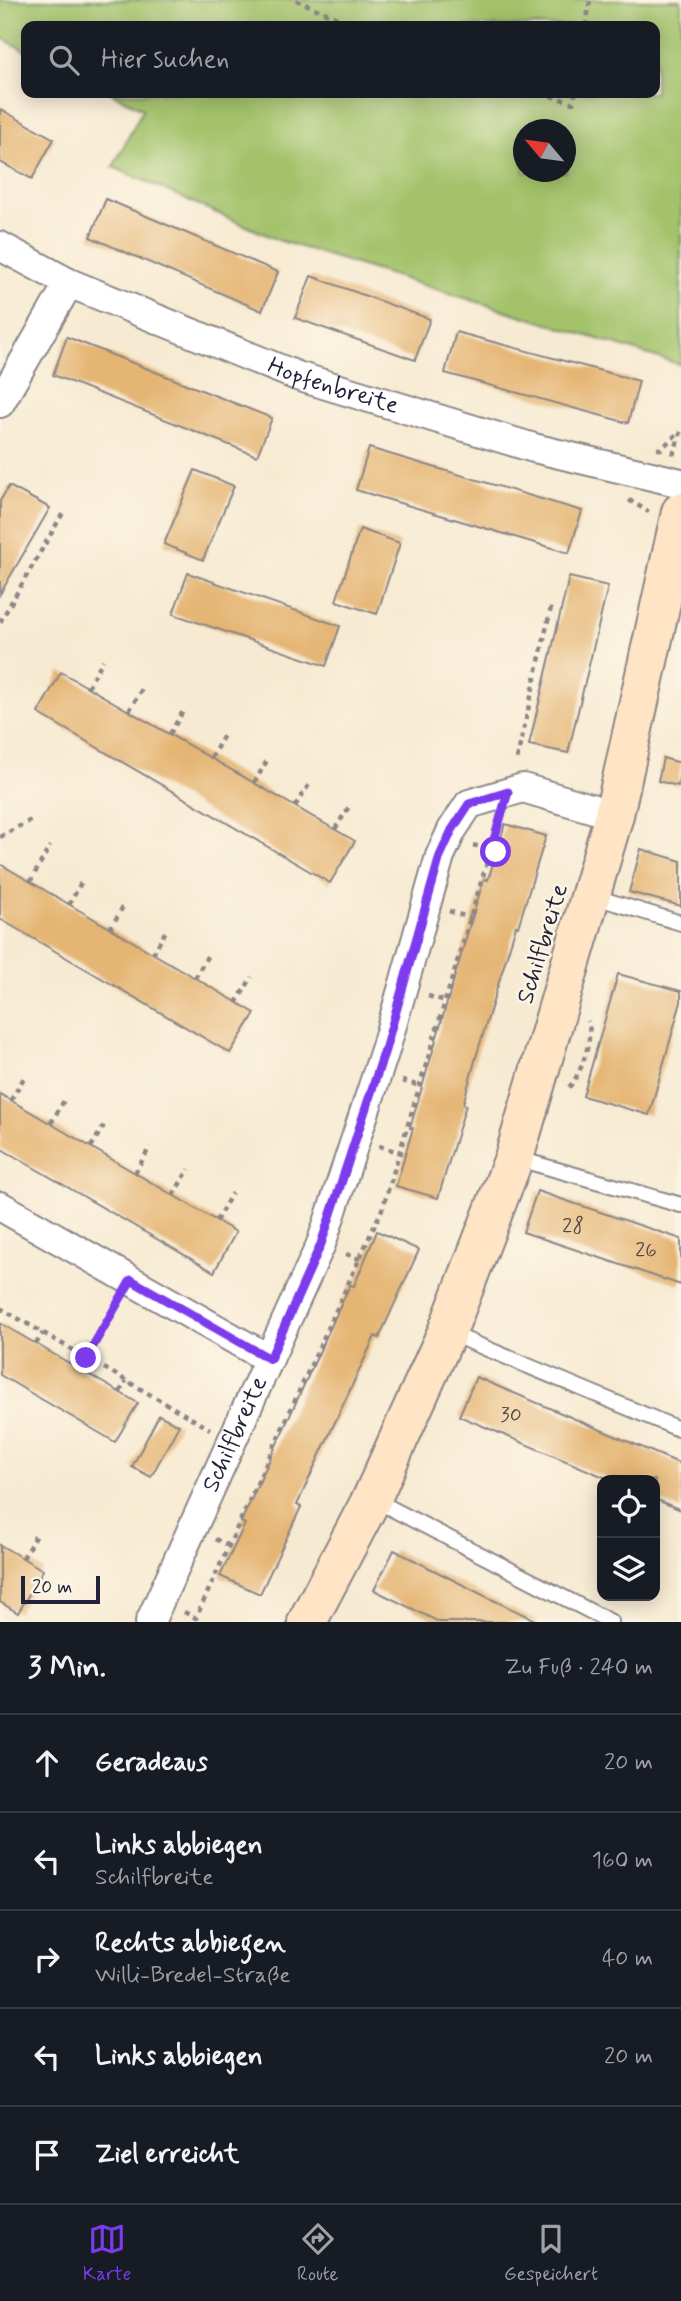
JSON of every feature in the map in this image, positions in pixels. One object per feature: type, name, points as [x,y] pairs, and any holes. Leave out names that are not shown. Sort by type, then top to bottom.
[{"type":"main road","name":"Schilfbreite","points":[[307,1622],[372,1498],[447,1332],[514,1158],[614,815],[664,511]]},
{"type":"street","name":"Hopfenbreite","points":[[0,246],[69,283],[297,376],[534,448],[681,483]]},
{"type":"street","points":[[0,403],[69,283]]},
{"type":"street","name":"Schilfbreite","points":[[161,1614],[232,1442],[325,1231],[385,1050],[440,856],[452,830],[469,804],[523,788],[614,815]]},
{"type":"street","points":[[0,1206],[270,1359]]},
{"type":"lane","points":[[591,896],[681,923]]},
{"type":"lane","points":[[514,1158],[681,1205]]},
{"type":"lane","points":[[447,1332],[681,1430]]},
{"type":"lane","points":[[372,1498],[611,1622]]},
{"type":"path","points":[[296,0],[344,21]]},
{"type":"path","points":[[587,21],[590,0]]},
{"type":"path","points":[[557,98],[573,103],[574,98]]},
{"type":"path","points":[[650,451],[661,449],[681,432]]},
{"type":"path","points":[[674,452],[681,432]]},
{"type":"path","points":[[0,622],[63,513]]},
{"type":"path","points":[[517,759],[552,603]]},
{"type":"path","points":[[549,617],[558,619]]},
{"type":"path","points":[[88,687],[103,660]]},
{"type":"path","points":[[129,711],[142,689]]},
{"type":"path","points":[[530,700],[539,702]]},
{"type":"path","points":[[170,734],[183,712]]},
{"type":"path","points":[[211,758],[224,735]]},
{"type":"path","points":[[254,783],[268,759]]},
{"type":"path","points":[[295,806],[310,783]]},
{"type":"path","points":[[161,1614],[196,1618],[362,1260],[402,1153],[493,851],[508,792]]},
{"type":"path","points":[[335,829],[350,805]]},
{"type":"path","points":[[0,837],[32,821]]},
{"type":"path","points":[[466,843],[493,851]]},
{"type":"path","points":[[30,882],[50,846]]},
{"type":"path","points":[[69,905],[82,881]]},
{"type":"path","points":[[110,929],[124,905]]},
{"type":"path","points":[[445,910],[471,918]]},
{"type":"path","points":[[153,954],[167,929]]},
{"type":"path","points":[[195,978],[209,953]]},
{"type":"path","points":[[236,1003],[252,977]]},
{"type":"path","points":[[420,993],[446,1001]]},
{"type":"path","points":[[11,1100],[24,1076]]},
{"type":"path","points":[[395,1078],[421,1086]]},
{"type":"path","points":[[51,1124],[65,1099]]},
{"type":"path","points":[[91,1147],[106,1122]]},
{"type":"path","points":[[374,1144],[402,1153]]},
{"type":"path","points":[[135,1173],[150,1147]]},
{"type":"path","points":[[173,1195],[189,1169]]},
{"type":"path","points":[[216,1220],[232,1193]]},
{"type":"path","points":[[338,1251],[362,1260]]},
{"type":"path","points":[[79,1369],[131,1280]]},
{"type":"path","points":[[0,1308],[232,1442]]},
{"type":"path","points":[[320,1319],[331,1324]]},
{"type":"path","points":[[36,1344],[43,1333]]},
{"type":"path","points":[[120,1392],[126,1381]]},
{"type":"path","points":[[284,1398],[295,1403]]},
{"type":"path","points":[[23,1558],[37,1533]]},
{"type":"path","points":[[208,1536],[231,1547]]},
{"type":"green space","points":[[0,0],[681,0],[681,365],[278,240],[113,167],[143,109],[121,98],[660,98],[660,21],[21,21],[21,48],[0,37]]},
{"type":"building","points":[[0,109],[54,139],[32,179],[0,162]]},
{"type":"building","points":[[106,199],[278,272],[262,311],[90,237]]},
{"type":"building","points":[[311,276],[430,319],[415,360],[295,318]]},
{"type":"building","points":[[456,332],[639,381],[628,423],[445,373]]},
{"type":"building","points":[[67,337],[272,418],[257,456],[53,375]]},
{"type":"building","points":[[369,448],[582,511],[569,553],[356,490]]},
{"type":"building","points":[[195,470],[234,486],[203,560],[164,544]]},
{"type":"building","points":[[9,486],[50,508],[0,594],[0,501]]},
{"type":"building","points":[[360,529],[400,543],[377,614],[336,601]]},
{"type":"building","points":[[188,573],[340,626],[326,666],[173,614]]},
{"type":"building","points":[[569,577],[608,586],[568,753],[529,745]]},
{"type":"building","points":[[61,672],[355,841],[330,883],[38,713]]},
{"type":"building","points":[[663,758],[681,763],[678,786],[658,781]]},
{"type":"building","points":[[505,824],[546,836],[476,1057],[463,1104],[466,1105],[438,1198],[396,1186],[413,1128],[410,1128],[472,918],[484,879],[488,880]]},
{"type":"building","points":[[641,849],[681,861],[681,906],[629,892]]},
{"type":"building","points":[[0,864],[255,1013],[230,1053],[0,919]]},
{"type":"building","points":[[618,974],[681,991],[681,1002],[649,1115],[583,1096]]},
{"type":"building","points":[[0,1094],[236,1232],[214,1272],[0,1148]]},
{"type":"building","points":[[537,1191],[681,1239],[681,1285],[523,1232]]},
{"type":"building","points":[[377,1231],[419,1250],[379,1338],[375,1336],[317,1461],[297,1505],[301,1507],[260,1594],[220,1576],[245,1524],[241,1522],[245,1513],[350,1285],[354,1286]]},
{"type":"building","points":[[0,1323],[138,1403],[115,1442],[0,1375]]},
{"type":"building","points":[[476,1377],[681,1464],[681,1510],[660,1501],[660,1475],[599,1475],[459,1416]]},
{"type":"building","points":[[159,1415],[179,1425],[151,1477],[132,1467]]},
{"type":"building","points":[[0,1545],[43,1570],[18,1613],[0,1602]]},
{"type":"building","points":[[394,1550],[539,1622],[439,1622],[374,1590]]},
{"type":"route","points":[[86,1358],[131,1280],[270,1359],[321,1244],[385,1050],[440,856],[452,830],[469,804],[508,792],[491,850],[496,852]]}]
